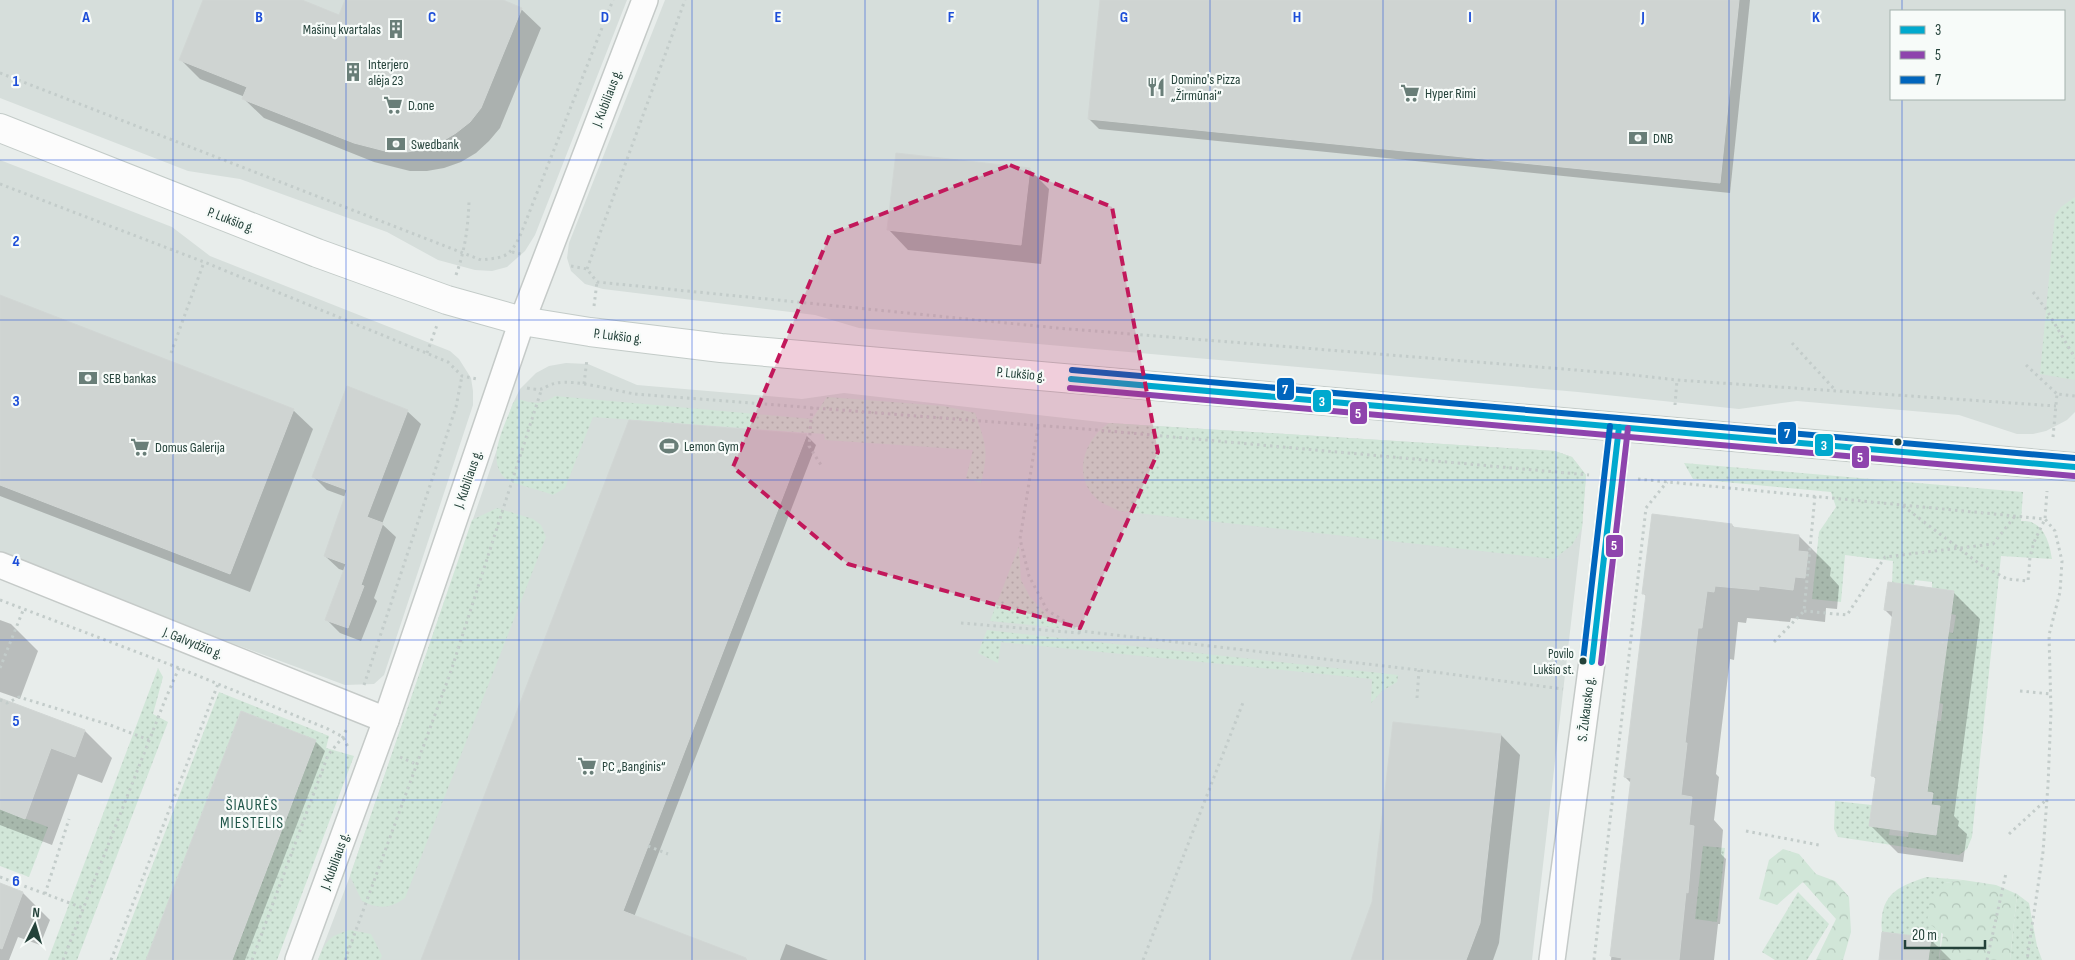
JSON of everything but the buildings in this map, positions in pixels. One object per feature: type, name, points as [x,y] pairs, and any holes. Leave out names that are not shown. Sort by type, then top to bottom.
[{"type":"street","name":"J. Kubiliaus g.","points":[[298,960],[386,720],[522,321],[646,0]]},
{"type":"street","name":"P. Lukšio g.","points":[[0,128],[317,253],[447,300],[522,321],[590,332],[720,348],[2075,467]]},
{"type":"street","name":"S. Žukausko g.","points":[[1552,960],[1588,692],[1619,427]]},
{"type":"street","name":"J. Galvydžio g.","points":[[0,565],[386,720]]},
{"type":"path","points":[[0,73],[481,260],[500,258],[512,252],[520,236],[613,0]]},
{"type":"path","points":[[685,0],[587,269],[597,282],[1057,328],[1677,380],[2056,406],[2057,394]]},
{"type":"path","points":[[0,184],[204,262],[448,362],[462,376],[541,391],[557,383],[584,384],[636,394],[812,407],[1586,475]]},
{"type":"path","points":[[171,353],[204,262]]},
{"type":"path","points":[[2033,292],[2046,309],[2075,358]]},
{"type":"path","points":[[1792,343],[1836,391]]},
{"type":"path","points":[[2026,365],[2057,394],[2075,396]]},
{"type":"path","points":[[365,683],[456,407],[462,376]]},
{"type":"path","points":[[345,960],[451,671],[541,391]]},
{"type":"path","points":[[812,407],[809,446],[821,465]]},
{"type":"path","points":[[1038,427],[1020,539],[1029,576],[1047,610],[1080,631],[1419,670],[1588,692]]},
{"type":"path","points":[[1614,477],[2044,519],[2055,531],[2062,561],[2060,592],[2050,635],[2051,694],[2047,799],[2043,852],[2027,960]]},
{"type":"path","points":[[1594,960],[1646,508],[1667,482]]},
{"type":"path","points":[[1774,642],[1804,611],[1815,496]]},
{"type":"path","points":[[1903,505],[1981,565],[2007,579],[2028,581],[2030,557],[2044,519]]},
{"type":"path","points":[[1804,611],[1847,615],[1885,557],[1993,544],[2016,516]]},
{"type":"path","points":[[0,600],[179,668],[328,729],[343,737],[349,749],[396,756],[418,764]]},
{"type":"path","points":[[0,668],[24,608]]},
{"type":"path","points":[[961,623],[1078,634],[1080,631]]},
{"type":"path","points":[[62,960],[179,668]]},
{"type":"path","points":[[1417,698],[1419,670]]},
{"type":"path","points":[[112,960],[218,684]]},
{"type":"path","points":[[2020,691],[2051,694]]},
{"type":"path","points":[[0,700],[6,702],[19,697],[110,725],[149,740]]},
{"type":"path","points":[[1142,960],[1244,700]]},
{"type":"path","points":[[252,960],[328,755],[343,737]]},
{"type":"path","points":[[2009,834],[2047,799]]},
{"type":"path","points":[[45,894],[69,819]]},
{"type":"path","points":[[1746,830],[1819,845]]},
{"type":"path","points":[[648,846],[668,854]]},
{"type":"path","points":[[1987,960],[2006,873]]},
{"type":"path","points":[[0,876],[83,908]]},
{"type":"highlighted area","points":[[1010,165],[1112,207],[1158,452],[1080,628],[848,564],[733,467],[830,234]]},
{"type":"shaded area","points":[[0,0],[627,0],[535,235],[525,251],[507,267],[492,271],[475,270],[438,260],[387,232],[240,179],[188,171],[0,98]]},
{"type":"shaded area","points":[[665,0],[2075,0],[2075,412],[2067,420],[2046,431],[2033,434],[2017,434],[1959,415],[1797,401],[1739,409],[1578,392],[859,328],[815,315],[603,289],[585,284],[571,271],[567,258],[569,243]]},
{"type":"shaded area","points":[[0,160],[172,227],[210,256],[450,351],[459,359],[471,378],[473,405],[384,675],[374,684],[345,685],[199,631],[0,552]]},
{"type":"shaded area","points":[[566,363],[588,364],[637,385],[802,399],[844,393],[1109,423],[1555,451],[1572,457],[1586,475],[1582,528],[1532,960],[318,960],[350,876],[513,403],[520,389],[536,373],[549,366]]},
{"type":"green space","points":[[2075,197],[2075,380],[2040,374],[2055,215],[2061,207]]},
{"type":"green space","points":[[555,396],[812,419],[827,397],[944,406],[975,413],[985,448],[985,463],[981,483],[966,478],[973,450],[825,440],[824,434],[593,417],[565,488],[553,495],[506,479],[500,471],[497,462],[497,452],[502,431],[513,403],[518,399],[533,403],[541,402]]},
{"type":"green space","points":[[1109,423],[1555,451],[1572,457],[1586,475],[1582,528],[1572,545],[1554,559],[1119,511],[1098,500],[1084,479],[1084,458],[1088,448],[1093,438]]},
{"type":"green space","points":[[1684,463],[2023,492],[2021,521],[2032,522],[2041,529],[2049,543],[2052,559],[2001,556],[1972,837],[1967,849],[1959,855],[1838,837],[1834,829],[1835,801],[1872,805],[1869,826],[1890,829],[1889,835],[1908,837],[1909,832],[1936,835],[1940,806],[1931,805],[1933,793],[1927,792],[1937,721],[1941,721],[1943,704],[1939,703],[1948,632],[1953,633],[1956,615],[1951,614],[1954,591],[1932,588],[1932,582],[1915,580],[1914,585],[1892,583],[1893,561],[1845,555],[1841,602],[1812,599],[1819,532],[1836,507],[1831,492],[1693,479]]},
{"type":"green space","points":[[497,508],[533,519],[541,525],[546,537],[405,898],[389,906],[373,905],[362,901],[350,876],[472,520]]},
{"type":"green space","points":[[1019,546],[1021,580],[1030,597],[1060,628],[990,621]]},
{"type":"green space","points":[[987,630],[1398,675],[1397,682],[1382,691],[1371,703],[1372,679],[1001,642],[998,663],[978,653]]},
{"type":"green space","points":[[158,668],[163,677],[153,714],[168,722],[77,960],[48,960]]},
{"type":"green space","points":[[219,692],[329,736],[326,748],[354,756],[277,960],[232,960],[316,740],[241,711],[146,960],[116,960]]},
{"type":"green space","points":[[0,809],[48,827],[29,877],[0,866]]},
{"type":"green space","points":[[1703,846],[1725,848],[1717,922],[1695,919]]},
{"type":"green space","points":[[1783,849],[1799,854],[1816,874],[1835,881],[1849,897],[1851,932],[1843,960],[1816,960],[1836,919],[1803,882],[1777,905],[1759,899],[1769,860]]},
{"type":"green space","points":[[1927,877],[1963,880],[1945,883],[1939,960],[1928,960],[1931,938],[1882,932],[1883,910],[1886,901],[1898,889]]},
{"type":"green space","points":[[1963,880],[1996,885],[2017,894],[2010,960],[1939,960],[1943,934],[1927,922],[1930,900],[1945,883]]},
{"type":"green space","points":[[1798,892],[1829,924],[1807,960],[1775,960],[1762,952]]},
{"type":"green space","points":[[2017,894],[2029,903],[2037,946],[2042,960],[2010,960]]},
{"type":"green space","points":[[350,930],[371,934],[382,956],[380,960],[318,960],[329,940],[337,934]]},
{"type":"transit line","name":"7","points":[[1072,370],[2075,458]]},
{"type":"transit line","name":"3","points":[[1071,379],[2075,467]]},
{"type":"transit line","name":"5","points":[[1070,388],[2074,476]]},
{"type":"transit line","name":"7","points":[[1583,661],[1610,426]]},
{"type":"transit line","name":"3","points":[[1592,662],[1619,427]]},
{"type":"transit line","name":"5","points":[[1601,663],[1628,428]]},
{"type":"place","name":"Mašinų kvartalas","points":[[396,29]]},
{"type":"place","name":"Interjero alėja 23","points":[[353,72]]},
{"type":"place","name":"Domino's Pizza „Žirmūnai“","points":[[1156,87]]},
{"type":"place","name":"Hyper Rimi","points":[[1410,93]]},
{"type":"place","name":"D.one","points":[[393,105]]},
{"type":"place","name":"DNB","points":[[1638,138]]},
{"type":"place","name":"Swedbank","points":[[396,144]]},
{"type":"place","name":"SEB bankas","points":[[88,378]]},
{"type":"place","name":"Lemon Gym","points":[[669,446]]},
{"type":"place","name":"Domus Galerija","points":[[140,447]]},
{"type":"place","name":"Povilo Lukšio st.","points":[[1583,661]]},
{"type":"place","name":"PC „Banginis“","points":[[587,766]]},
{"type":"district","name":"ŠIAURĖS MIESTELIS","points":[[252,814]]}]
